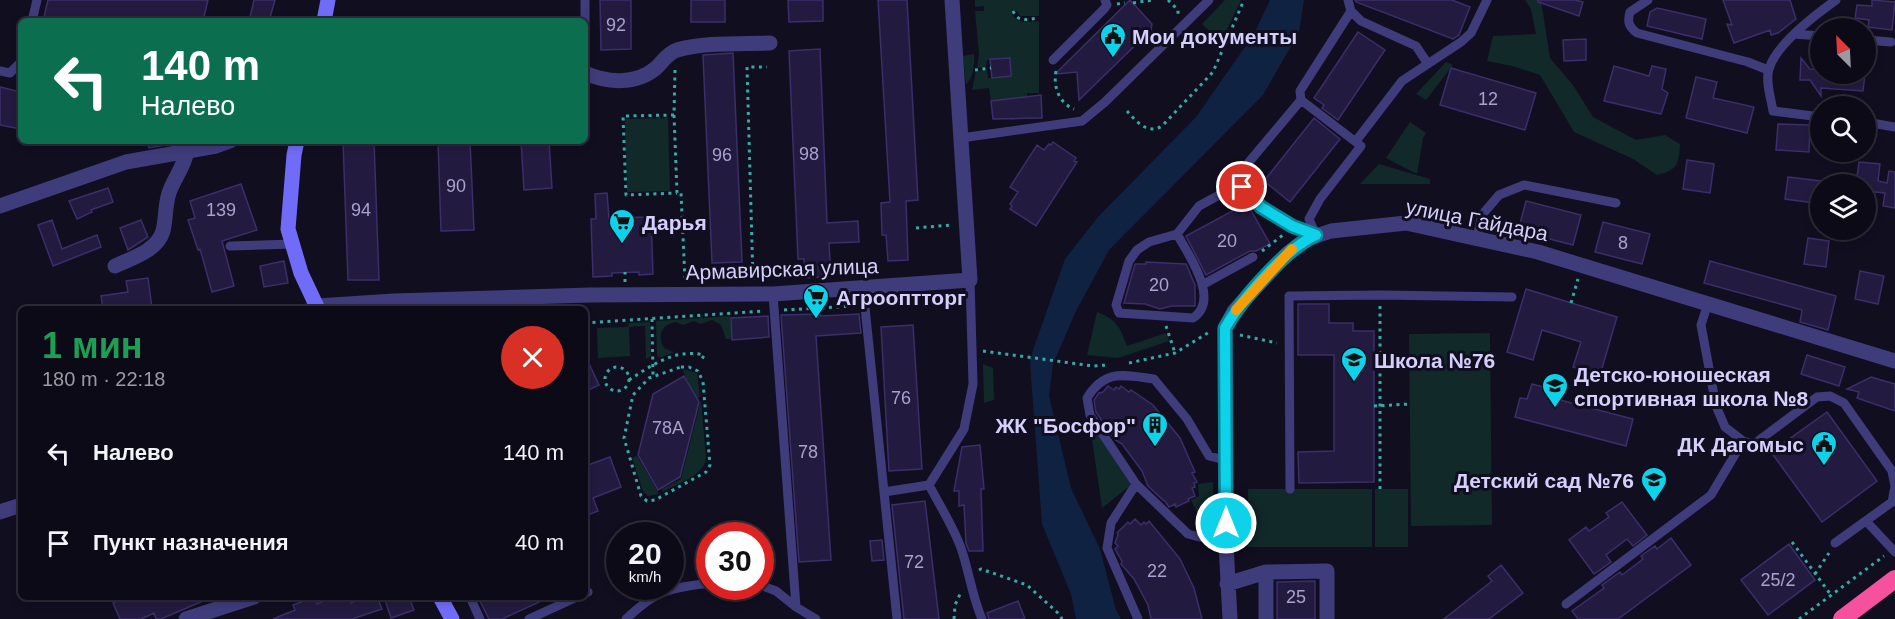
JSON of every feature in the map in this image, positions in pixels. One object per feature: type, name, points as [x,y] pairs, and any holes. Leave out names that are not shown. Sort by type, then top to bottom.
[{"type":"highway","points":[[1842,619],[1895,579]]},
{"type":"main road","points":[[325,18],[328,0]]},
{"type":"main road","points":[[296,144],[288,229],[301,273],[317,306]]},
{"type":"main road","points":[[442,600],[452,619]]},
{"type":"street","points":[[952,0],[970,280]]},
{"type":"street","points":[[588,74],[599,80],[621,81],[655,69],[667,55],[676,51],[694,47],[770,43]]},
{"type":"street","points":[[0,206],[126,162],[222,144]]},
{"type":"street","points":[[115,266],[152,248],[162,233],[168,195],[176,176],[186,161],[187,150]]},
{"type":"street","name":"улица Гайдара","points":[[1225,328],[1234,311],[1300,243],[1331,231],[1406,223],[1538,252],[1895,361]]},
{"type":"street","name":"Армавирская улица","points":[[356,306],[590,295],[773,294],[970,280]]},
{"type":"street","points":[[1225,328],[1226,544],[1230,619]]},
{"type":"street","points":[[0,512],[18,506]]},
{"type":"street","points":[[1227,584],[1266,572],[1327,571],[1327,619]]},
{"type":"street","points":[[1266,572],[1266,619]]},
{"type":"street","points":[[186,619],[245,600]]},
{"type":"lane","points":[[33,18],[37,0]]},
{"type":"lane","points":[[585,0],[585,18]]},
{"type":"lane","points":[[1055,63],[1104,9],[1107,5],[1105,0]]},
{"type":"lane","points":[[961,138],[1082,121],[1105,102],[1209,0]]},
{"type":"lane","points":[[1348,0],[1350,11],[1362,21],[1416,46],[1428,64]]},
{"type":"lane","points":[[1356,141],[1402,81],[1471,33],[1487,0]]},
{"type":"lane","points":[[1648,0],[1630,12],[1628,20],[1630,28],[1637,33],[1748,62],[1768,70]]},
{"type":"lane","points":[[1810,116],[1773,111],[1768,87],[1768,70],[1777,53],[1794,34],[1836,0]]},
{"type":"lane","points":[[1316,235],[1309,219],[1320,199],[1361,146],[1302,100],[1300,91],[1350,11]]},
{"type":"lane","points":[[1794,34],[1810,35]]},
{"type":"lane","points":[[1876,41],[1892,42]]},
{"type":"lane","points":[[0,71],[10,73],[18,65]]},
{"type":"lane","points":[[1249,162],[1302,100]]},
{"type":"lane","points":[[1876,124],[1895,127]]},
{"type":"lane","points":[[1477,238],[1482,215],[1499,195],[1524,185],[1616,203]]},
{"type":"lane","points":[[1177,234],[1202,285],[1202,306],[1199,314],[1193,318],[1122,315],[1117,311],[1116,305],[1126,267],[1132,255],[1149,242],[1177,234],[1199,206],[1237,186],[1245,189],[1257,204],[1292,226],[1316,235]]},
{"type":"lane","points":[[230,246],[292,244]]},
{"type":"lane","points":[[1202,285],[1253,257]]},
{"type":"lane","points":[[884,492],[929,485],[964,429],[973,384],[970,280]]},
{"type":"lane","points":[[863,288],[897,619]]},
{"type":"lane","points":[[773,294],[796,607]]},
{"type":"lane","points":[[1290,489],[1289,296],[1512,297]]},
{"type":"lane","points":[[1708,303],[1701,325],[1716,406],[1725,427],[1743,441],[1754,444],[1817,396],[1830,396],[1844,403],[1892,471],[1895,486],[1892,502],[1835,543]]},
{"type":"lane","points":[[1225,460],[1209,456],[1187,419],[1154,379],[1127,375],[1107,377],[1096,384],[1087,398],[1090,415],[1136,484],[1188,534],[1226,544]]},
{"type":"lane","points":[[1566,604],[1711,495],[1743,441]]},
{"type":"lane","points":[[1136,484],[1111,523],[1107,548],[1138,619]]},
{"type":"lane","points":[[929,485],[952,526],[982,619]]},
{"type":"lane","points":[[1866,521],[1894,551]]},
{"type":"lane","points":[[626,619],[646,600],[668,589],[696,586]]},
{"type":"lane","points":[[774,590],[816,619]]},
{"type":"lane","points":[[471,600],[480,619]]},
{"type":"lane","points":[[529,619],[570,600]]},
{"type":"path","points":[[1133,3],[1152,0]]},
{"type":"path","points":[[1168,0],[1178,10],[1177,17]]},
{"type":"path","points":[[1127,111],[1138,123],[1148,129],[1162,126],[1213,72],[1244,0]]},
{"type":"path","points":[[1112,9],[1114,2],[1125,3]]},
{"type":"path","points":[[1014,11],[1022,20],[1039,18]]},
{"type":"path","points":[[676,51],[674,115],[676,193]]},
{"type":"path","points":[[1055,63],[1055,82],[1064,105],[1073,110],[1080,108]]},
{"type":"path","points":[[753,283],[747,68],[767,67]]},
{"type":"path","points":[[975,70],[991,68]]},
{"type":"path","points":[[674,115],[623,116],[626,195],[681,193],[685,283]]},
{"type":"path","points":[[916,228],[951,225],[952,235]]},
{"type":"path","points":[[1253,257],[1272,245],[1292,226]]},
{"type":"path","points":[[1571,303],[1579,275]]},
{"type":"path","points":[[1380,295],[1380,489]]},
{"type":"path","points":[[588,323],[864,305]]},
{"type":"path","points":[[652,319],[653,376]]},
{"type":"path","points":[[1120,363],[1175,353],[1216,328],[1225,328],[1236,334],[1289,346]]},
{"type":"path","points":[[1168,333],[1175,353]]},
{"type":"path","points":[[972,349],[1093,366],[1111,364]]},
{"type":"path","points":[[629,380],[627,373],[618,366],[607,371],[604,379],[607,386],[614,391],[622,390],[629,380],[653,365],[681,353],[704,356],[702,359]]},
{"type":"path","points":[[681,367],[698,370],[703,382],[710,465],[706,472],[655,500],[647,501],[641,496],[624,438],[633,395],[653,376],[681,367]]},
{"type":"path","points":[[1374,406],[1410,405]]},
{"type":"path","points":[[1792,542],[1831,595]]},
{"type":"path","points":[[1815,574],[1835,543]]},
{"type":"path","points":[[1799,619],[1894,551]]},
{"type":"path","points":[[954,619],[955,605],[968,575],[981,569],[1028,585],[1062,619]]},
{"type":"green space","points":[[975,0],[1039,0],[1039,16],[1020,16],[1017,11],[1011,11],[1018,20],[1039,21],[1039,93],[1027,93],[1028,118],[1010,120],[1008,99],[991,101],[989,88],[972,90],[976,71],[987,70],[988,78],[1011,76],[1010,58],[987,60],[986,67],[977,68],[979,54],[975,11],[984,11],[984,6],[975,7]]},
{"type":"green space","points":[[1225,0],[1241,0],[1221,42],[1202,24]]},
{"type":"green space","points":[[1525,0],[1541,0],[1550,58],[1573,85],[1593,117],[1636,140],[1665,135],[1680,144],[1678,161],[1673,168],[1657,175],[1633,159],[1574,132],[1540,75],[1487,61],[1493,36],[1536,34],[1531,9]]},
{"type":"green space","points":[[974,54],[973,70],[966,85],[963,56]]},
{"type":"green space","points":[[1446,62],[1453,65],[1426,100],[1416,94]]},
{"type":"green space","points":[[668,118],[670,191],[627,192],[625,119]]},
{"type":"green space","points":[[1410,122],[1426,133],[1423,138],[1417,174],[1386,158]]},
{"type":"green space","points":[[1379,164],[1430,179],[1430,184],[1360,184]]},
{"type":"green space","points":[[1097,312],[1117,325],[1127,346],[1166,333],[1169,341],[1118,358],[1087,355]]},
{"type":"green space","points":[[730,316],[732,339],[726,339],[721,325],[712,320],[700,324],[694,321],[683,325],[676,322],[671,323],[662,331],[661,339],[664,348],[674,352],[660,358],[657,356],[656,321]]},
{"type":"green space","points":[[650,322],[651,356],[646,359],[645,326],[629,327],[630,356],[598,358],[597,328],[628,327],[629,323]]},
{"type":"green space","points":[[1490,333],[1492,525],[1411,526],[1409,334]]},
{"type":"green space","points":[[983,364],[993,368],[994,400],[984,403]]},
{"type":"green space","points":[[682,369],[697,373],[700,397],[696,399]]},
{"type":"green space","points":[[701,400],[706,458],[704,464],[689,479],[662,492],[662,489],[681,479]]},
{"type":"green space","points":[[1089,419],[1131,485],[1102,508]]},
{"type":"green space","points":[[637,456],[659,494],[648,496],[643,491],[632,458]]},
{"type":"green space","points":[[1213,482],[1213,525],[1206,528],[1191,500],[1199,496],[1198,484]]},
{"type":"green space","points":[[1248,489],[1372,489],[1372,547],[1248,547]]},
{"type":"green space","points":[[1375,489],[1408,489],[1408,547],[1375,547]]},
{"type":"water","points":[[1270,0],[1304,0],[1299,32],[1263,95],[1109,250],[1076,311],[1053,364],[1049,396],[1071,488],[1100,549],[1116,610],[1121,619],[1076,619],[1071,594],[1042,524],[1030,363],[1033,350],[1065,259],[1098,217],[1196,117],[1254,34]]},
{"type":"building","points":[[48,0],[208,0],[204,18],[44,18]]},
{"type":"building","points":[[254,0],[275,0],[270,18],[250,17]]},
{"type":"building","points":[[600,0],[631,0],[631,49],[601,50]]},
{"type":"building","points":[[691,0],[725,0],[725,22],[691,22]]},
{"type":"building","points":[[788,0],[823,0],[823,21],[789,22]]},
{"type":"building","points":[[878,0],[907,0],[918,200],[906,201],[908,260],[888,261],[886,235],[882,235],[881,203],[890,202]]},
{"type":"building","points":[[1130,0],[1152,24],[1151,30],[1079,100],[1077,72],[1055,74]]},
{"type":"building","points":[[1355,0],[1452,0],[1470,7],[1459,35],[1453,39]]},
{"type":"building","points":[[1538,0],[1583,2],[1579,16],[1538,2]]},
{"type":"building","points":[[1723,0],[1790,0],[1796,19],[1778,33],[1771,35],[1770,30],[1734,43],[1727,24],[1732,25]]},
{"type":"building","points":[[1872,0],[1895,2],[1892,30],[1876,28],[1876,18],[1855,18],[1857,5],[1872,6]]},
{"type":"building","points":[[1657,8],[1706,19],[1702,39],[1647,26],[1650,12]]},
{"type":"building","points":[[1358,32],[1385,50],[1338,120],[1322,108],[1324,105],[1314,98]]},
{"type":"building","points":[[1586,39],[1586,60],[1564,61],[1563,40]]},
{"type":"building","points":[[820,49],[827,223],[858,221],[859,242],[829,243],[831,276],[805,278],[804,259],[798,259],[789,51]]},
{"type":"building","points":[[733,53],[742,262],[712,263],[703,55]]},
{"type":"building","points":[[1010,58],[1011,76],[992,78],[990,59]]},
{"type":"building","points":[[1801,58],[1810,69],[1810,80],[1800,80]]},
{"type":"building","points":[[1614,66],[1649,76],[1652,66],[1666,69],[1662,89],[1668,93],[1661,114],[1604,101]]},
{"type":"building","points":[[1451,68],[1536,93],[1525,130],[1440,105]]},
{"type":"building","points":[[1696,77],[1717,82],[1713,98],[1754,107],[1747,133],[1686,118]]},
{"type":"building","points":[[1813,84],[1864,84],[1863,91],[1821,88],[1821,96]]},
{"type":"building","points":[[0,87],[18,91],[18,128],[0,125]]},
{"type":"building","points":[[1041,95],[1042,118],[993,119],[991,101]]},
{"type":"building","points":[[1314,118],[1340,139],[1290,202],[1264,181]]},
{"type":"building","points":[[1778,124],[1810,125],[1809,152],[1776,150]]},
{"type":"building","points":[[1053,142],[1076,158],[1074,161],[1077,162],[1036,226],[1010,209],[1012,206],[1010,204],[1018,192],[1010,187],[1037,145],[1044,150]]},
{"type":"building","points":[[147,144],[166,145],[149,148]]},
{"type":"building","points":[[343,144],[374,144],[379,280],[348,280]]},
{"type":"building","points":[[438,144],[470,144],[474,230],[441,231]]},
{"type":"building","points":[[521,144],[549,144],[552,188],[524,190]]},
{"type":"building","points":[[1687,160],[1714,164],[1710,193],[1683,189]]},
{"type":"building","points":[[1859,162],[1880,164],[1878,181],[1887,183],[1889,171],[1895,172],[1895,208],[1883,206],[1885,193],[1876,192],[1876,174],[1857,174]]},
{"type":"building","points":[[1788,177],[1810,180],[1810,202],[1785,199]]},
{"type":"building","points":[[241,184],[257,230],[222,241],[234,286],[212,292],[200,249],[198,250],[188,220],[195,218],[190,201]]},
{"type":"building","points":[[108,188],[113,202],[91,210],[92,212],[77,219],[69,201]]},
{"type":"building","name":"Дарья","points":[[607,193],[609,218],[651,217],[653,274],[612,273],[612,276],[593,277],[591,219],[596,219],[595,194]]},
{"type":"building","points":[[1526,201],[1581,215],[1573,245],[1518,231]]},
{"type":"building","points":[[1247,203],[1270,244],[1256,251],[1250,251],[1206,275],[1186,236]]},
{"type":"building","points":[[52,220],[62,249],[97,235],[101,247],[53,266],[38,225]]},
{"type":"building","points":[[141,220],[148,237],[128,250],[120,228]]},
{"type":"building","points":[[1603,222],[1650,234],[1642,264],[1595,252]]},
{"type":"building","points":[[1808,238],[1829,241],[1826,267],[1804,264]]},
{"type":"building","points":[[284,261],[288,283],[264,287],[260,266]]},
{"type":"building","points":[[1710,261],[1836,296],[1828,330],[1800,322],[1802,310],[1704,283]]},
{"type":"building","points":[[1146,262],[1186,264],[1195,285],[1195,306],[1172,306],[1160,309],[1145,304],[1124,303],[1135,264],[1146,264]]},
{"type":"building","points":[[1860,271],[1884,276],[1878,304],[1855,299]]},
{"type":"building","points":[[148,278],[152,306],[103,306],[101,296],[128,292],[126,281]]},
{"type":"building","points":[[1526,289],[1617,317],[1600,375],[1573,367],[1581,342],[1542,330],[1533,360],[1507,352]]},
{"type":"building","name":"Школа №76","points":[[1298,304],[1329,304],[1329,323],[1353,323],[1353,331],[1374,331],[1374,482],[1299,483],[1298,452],[1334,451],[1334,355],[1298,355]]},
{"type":"building","points":[[820,314],[821,316],[859,314],[861,333],[816,336],[831,560],[799,562],[781,315]]},
{"type":"building","points":[[768,316],[769,337],[732,340],[731,318]]},
{"type":"building","points":[[913,325],[922,469],[889,471],[881,327]]},
{"type":"building","points":[[1807,355],[1845,367],[1839,386],[1801,374]]},
{"type":"building","points":[[588,361],[599,385],[588,390]]},
{"type":"building","points":[[684,376],[699,402],[680,477],[658,490],[638,455],[653,394]]},
{"type":"building","points":[[1871,377],[1895,384],[1895,411],[1857,398],[1859,392],[1847,389]]},
{"type":"building","name":"Детско-юношеская спортивная школа №8","points":[[1532,384],[1563,392],[1560,400],[1633,419],[1626,446],[1515,417],[1520,398],[1527,399]]},
{"type":"building","name":"ЖК \"Босфор\"","points":[[1108,386],[1114,390],[1121,386],[1129,392],[1131,390],[1153,405],[1180,438],[1197,482],[1192,488],[1195,496],[1188,499],[1189,501],[1176,507],[1175,504],[1169,507],[1148,486],[1142,471],[1122,444],[1114,439],[1096,412],[1094,400]]},
{"type":"building","name":"ДК Дагомыс","points":[[1827,412],[1877,481],[1822,522],[1771,452]]},
{"type":"building","points":[[980,445],[984,489],[981,489],[983,551],[969,551],[966,543],[964,505],[959,506],[959,491],[954,491],[962,447]]},
{"type":"building","points":[[610,457],[621,487],[593,498],[598,511],[588,515],[588,465]]},
{"type":"building","points":[[925,501],[939,619],[904,619],[892,505]]},
{"type":"building","points":[[1622,502],[1647,535],[1633,546],[1627,539],[1606,555],[1611,562],[1594,574],[1569,540],[1586,527],[1589,531],[1609,517],[1606,513]]},
{"type":"building","points":[[1135,519],[1141,525],[1149,521],[1180,559],[1194,588],[1202,619],[1151,619],[1148,605],[1134,579],[1121,564],[1122,561],[1115,549],[1118,546],[1115,543],[1117,533],[1128,522],[1130,524]]},
{"type":"building","points":[[1671,538],[1691,565],[1618,619],[1578,619],[1572,611],[1604,588],[1602,585],[1620,572],[1622,575],[1643,559],[1641,556],[1655,546],[1657,549]]},
{"type":"building","points":[[882,540],[884,560],[872,561],[870,541]]},
{"type":"building","points":[[1789,544],[1815,580],[1768,615],[1741,580]]},
{"type":"building","points":[[1501,565],[1523,593],[1489,619],[1444,619],[1492,581],[1488,576]]},
{"type":"building","points":[[1315,581],[1315,619],[1277,619],[1277,582]]},
{"type":"building","points":[[119,600],[205,600],[161,619],[156,619],[154,613],[141,619],[120,619],[113,603]]},
{"type":"building","points":[[307,600],[316,600],[317,604],[327,600],[350,600],[351,603],[358,600],[378,600],[382,609],[352,619],[273,619],[295,610],[293,605]]},
{"type":"building","points":[[385,600],[410,600],[414,610],[391,618]]},
{"type":"building","points":[[480,600],[543,600],[502,619],[489,619]]},
{"type":"building","points":[[1018,601],[1025,619],[989,619],[987,613]]},
{"type":"slow traffic","points":[[1236,310],[1292,249]]},
{"type":"place","name":"Мои документы","points":[[1113,59]]},
{"type":"place","name":"Дарья","points":[[622,245]]},
{"type":"place","name":"Агрооптторг","points":[[816,320]]},
{"type":"place","name":"Школа №76","points":[[1354,383]]},
{"type":"place","name":"Детско-юношеская спортивная школа №8","points":[[1555,409]]},
{"type":"place","name":"ЖК \"Босфор\"","points":[[1155,448]]},
{"type":"place","name":"ДК Дагомыс","points":[[1824,467]]},
{"type":"place","name":"Детский сад №76","points":[[1654,503]]},
{"type":"route","points":[[1226,523],[1225,328],[1234,311],[1286,255],[1300,243],[1316,235],[1292,226],[1261,207],[1242,187]]}]
